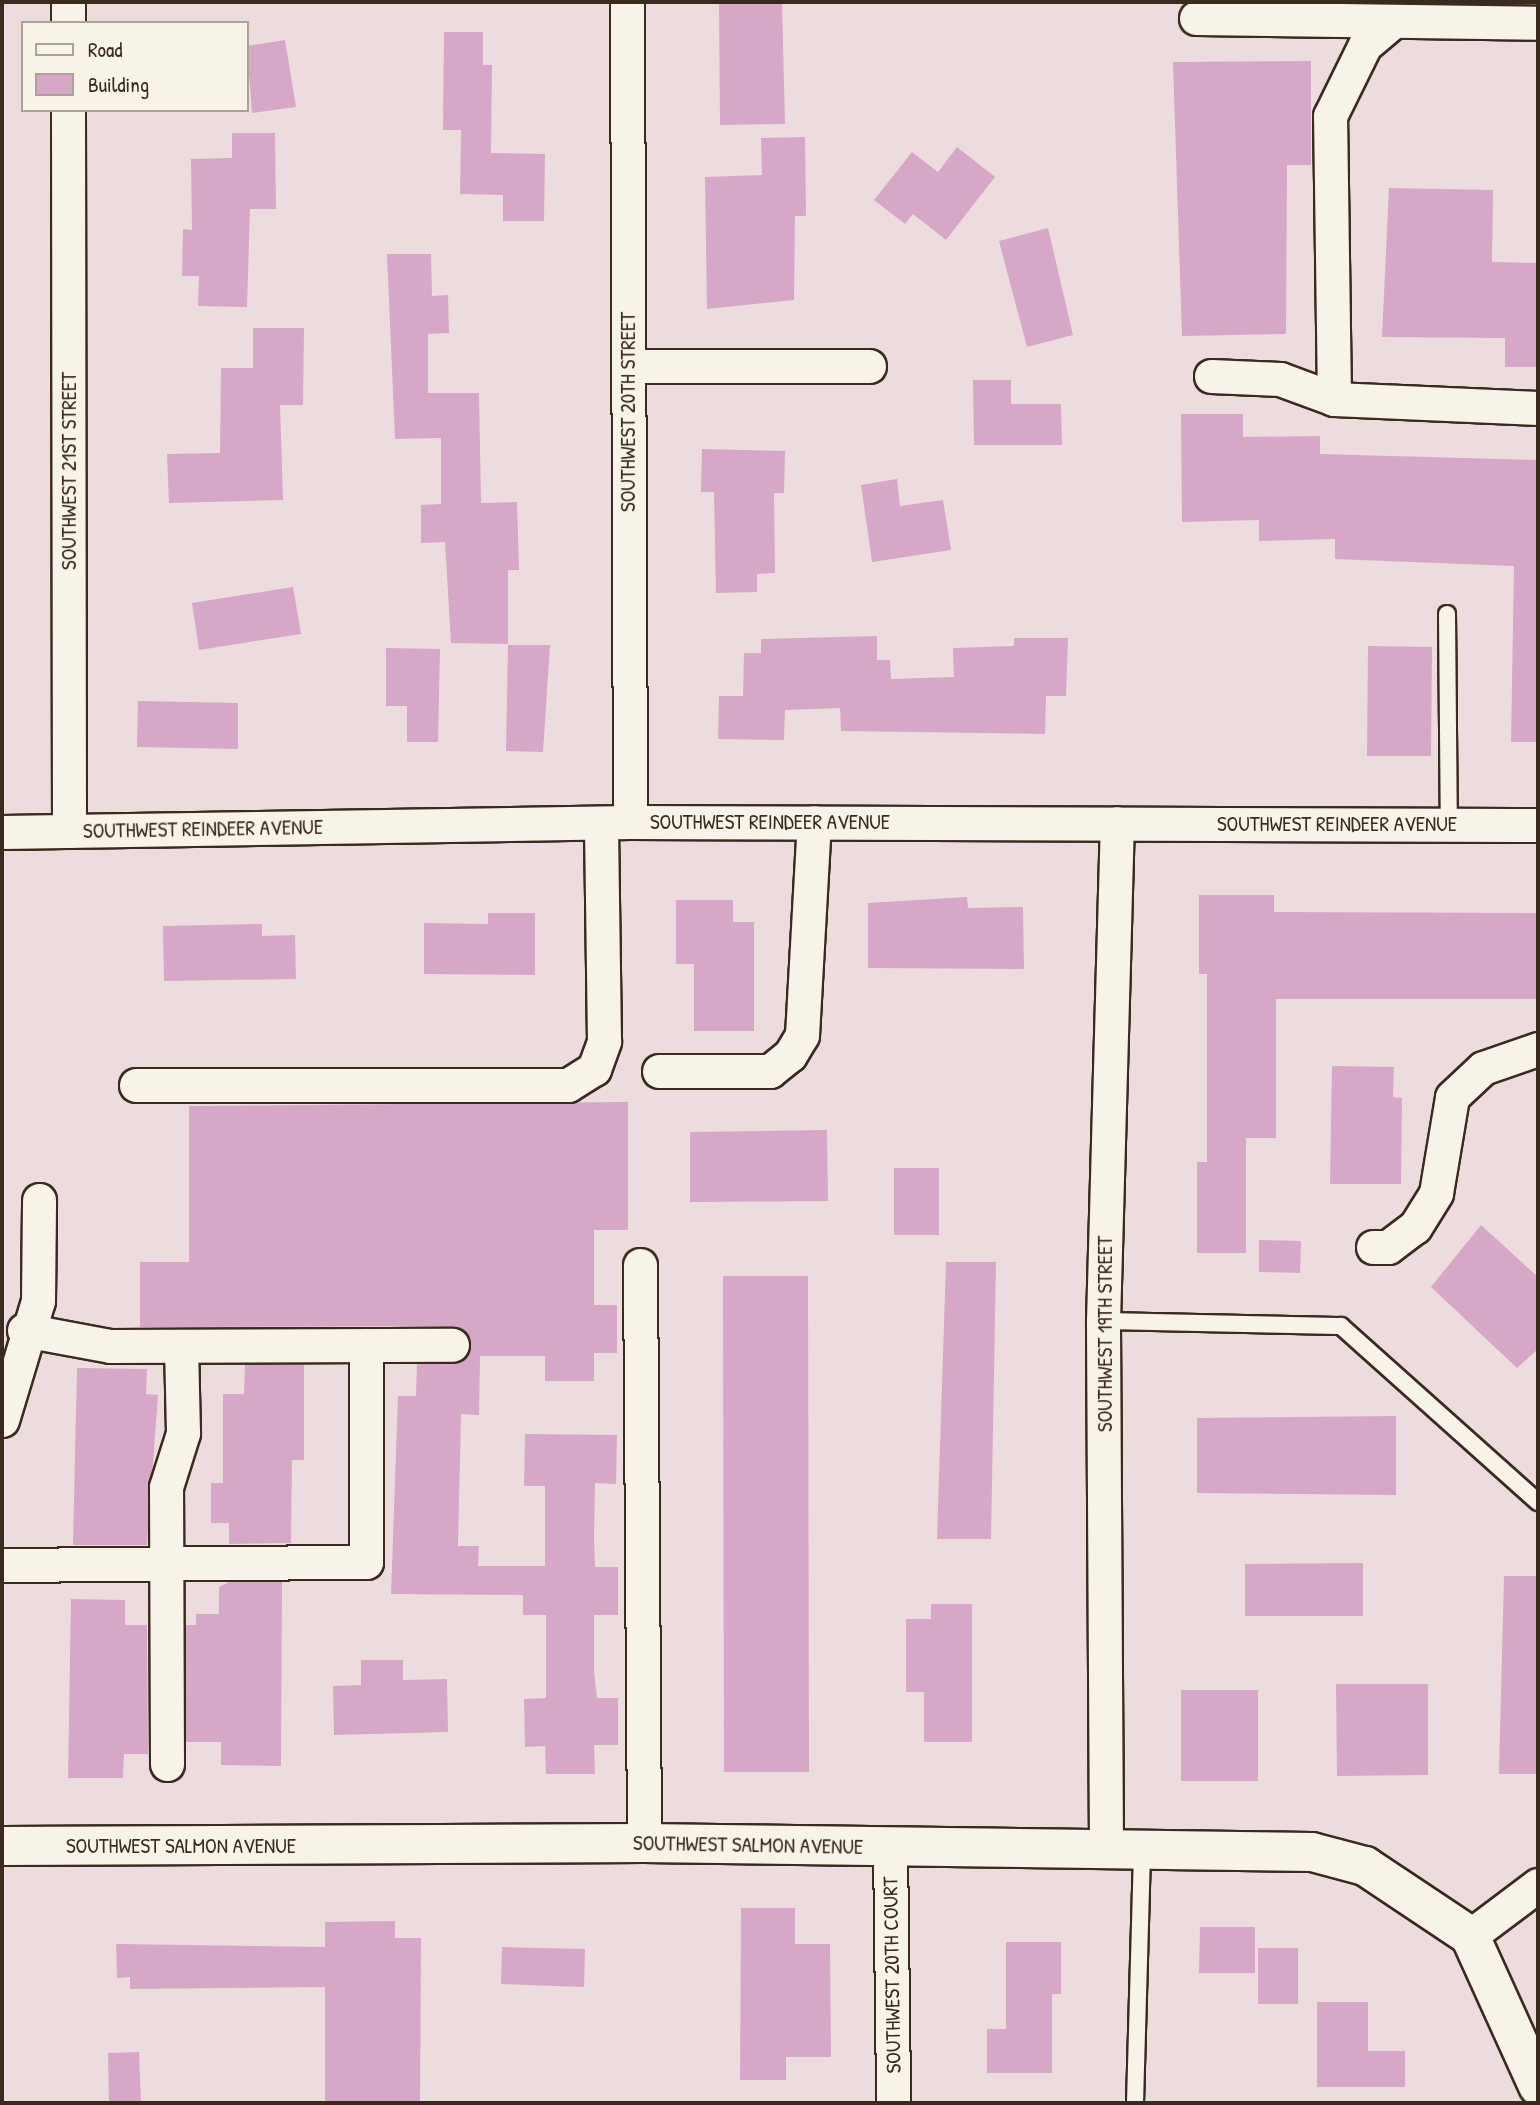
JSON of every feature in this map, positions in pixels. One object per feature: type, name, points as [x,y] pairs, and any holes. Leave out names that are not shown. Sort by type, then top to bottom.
[{"type":"main road","name":"SOUTHWEST SALMON AVENUE","points":[[2,1846],[644,1843],[1124,1847],[1312,1852],[1365,1866],[1470,1936]]},
{"type":"main road","points":[[1470,1936],[1538,2086]]},
{"type":"street","points":[[68,2],[68,21]]},
{"type":"street","name":"SOUTHWEST 20TH STREET","points":[[136,1085],[568,1085],[594,1069],[604,1041],[615,822],[628,366],[627,2]]},
{"type":"street","points":[[1196,18],[1389,25],[1538,23]]},
{"type":"street","points":[[1334,399],[1330,116],[1365,45],[1389,25]]},
{"type":"street","name":"SOUTHWEST 21ST STREET","points":[[68,112],[69,831]]},
{"type":"street","points":[[628,366],[869,366]]},
{"type":"street","points":[[1211,376],[1280,379],[1334,399],[1538,408]]},
{"type":"street","name":"SOUTHWEST REINDEER AVENUE","points":[[2,832],[615,822],[1538,825]]},
{"type":"street","points":[[659,1071],[770,1071],[790,1055],[802,1035],[814,822]]},
{"type":"street","name":"SOUTHWEST 19TH STREET","points":[[1117,823],[1103,1321],[1124,1847]]},
{"type":"street","points":[[1373,1247],[1388,1247],[1415,1227],[1436,1193],[1452,1097],[1483,1068],[1538,1049]]},
{"type":"street","points":[[2,1420],[24,1330],[38,1301],[39,1200]]},
{"type":"street","points":[[640,1265],[644,1843]]},
{"type":"street","points":[[24,1330],[110,1346],[452,1346]]},
{"type":"street","points":[[2,1565],[366,1562],[366,1346]]},
{"type":"street","points":[[167,1764],[170,1563],[166,1488],[183,1433],[181,1347]]},
{"type":"street","name":"SOUTHWEST 20TH COURT","points":[[890,1846],[893,2103]]},
{"type":"street","points":[[1470,1936],[1538,1885]]},
{"type":"lane","points":[[1447,614],[1449,824]]},
{"type":"lane","points":[[1103,1321],[1341,1326],[1538,1502]]},
{"type":"lane","points":[[1124,1847],[1135,2103]]},
{"type":"building","points":[[719,2],[782,2],[785,124],[720,125]]},
{"type":"building","points":[[444,32],[483,32],[483,65],[492,65],[491,153],[545,154],[544,221],[503,221],[503,195],[460,194],[461,130],[443,130]]},
{"type":"building","points":[[285,40],[296,107],[252,113],[248,46]]},
{"type":"building","points":[[1311,61],[1311,165],[1287,165],[1286,334],[1182,336],[1173,62]]},
{"type":"building","points":[[232,133],[275,133],[276,209],[250,209],[247,307],[198,306],[199,276],[182,276],[183,229],[192,230],[191,159],[232,158]]},
{"type":"building","points":[[805,137],[806,216],[795,216],[794,300],[707,309],[705,177],[762,175],[761,138]]},
{"type":"building","points":[[957,147],[995,177],[946,240],[913,214],[905,224],[874,200],[912,152],[938,172]]},
{"type":"building","points":[[1389,188],[1493,190],[1492,262],[1538,263],[1538,367],[1505,367],[1505,338],[1382,337]]},
{"type":"building","points":[[1048,228],[1073,335],[1027,347],[999,241]]},
{"type":"building","points":[[387,254],[431,254],[432,296],[448,295],[449,333],[428,334],[428,393],[479,393],[481,503],[517,502],[519,570],[508,570],[508,644],[451,643],[445,542],[421,543],[421,505],[441,504],[441,438],[395,439]]},
{"type":"building","points":[[253,328],[304,328],[303,405],[280,405],[283,500],[169,503],[167,454],[220,453],[221,368],[253,368]]},
{"type":"building","points":[[973,380],[1011,380],[1011,404],[1061,404],[1062,445],[974,445]]},
{"type":"building","points":[[1181,414],[1243,414],[1243,437],[1320,436],[1320,454],[1538,460],[1538,742],[1511,742],[1514,566],[1335,559],[1335,539],[1259,541],[1259,520],[1182,522]]},
{"type":"building","points":[[702,449],[785,451],[784,493],[774,493],[775,573],[757,574],[757,592],[716,593],[714,492],[701,492]]},
{"type":"building","points":[[897,479],[900,506],[943,500],[951,550],[872,562],[861,485]]},
{"type":"building","points":[[293,587],[301,634],[199,650],[192,603]]},
{"type":"building","points":[[877,636],[877,660],[890,660],[891,679],[954,677],[953,648],[1014,646],[1014,638],[1068,638],[1066,696],[1046,696],[1045,734],[841,731],[840,708],[785,710],[784,740],[718,739],[719,696],[743,696],[744,653],[761,653],[761,639]]},
{"type":"building","points":[[508,645],[550,645],[543,752],[506,751]]},
{"type":"building","points":[[1368,646],[1432,647],[1431,756],[1367,756]]},
{"type":"building","points":[[386,648],[440,649],[438,742],[407,742],[407,706],[386,706]]},
{"type":"building","points":[[138,701],[238,703],[238,749],[137,747]]},
{"type":"building","points":[[1199,895],[1274,895],[1274,912],[1538,913],[1538,999],[1276,999],[1276,1138],[1246,1138],[1246,1253],[1197,1253],[1197,1162],[1207,1162],[1207,974],[1199,974]]},
{"type":"building","points":[[967,897],[968,908],[1023,907],[1024,969],[868,968],[868,903]]},
{"type":"building","points":[[676,900],[733,900],[733,922],[754,922],[754,1031],[694,1031],[694,964],[676,964]]},
{"type":"building","points":[[488,913],[535,913],[535,975],[424,974],[424,923],[488,924]]},
{"type":"building","points":[[262,924],[262,936],[295,935],[296,979],[164,981],[163,926]]},
{"type":"building","points":[[1332,1066],[1394,1067],[1393,1097],[1402,1098],[1401,1184],[1330,1184]]},
{"type":"building","points":[[628,1102],[628,1230],[594,1230],[594,1305],[617,1305],[617,1353],[594,1353],[594,1381],[545,1381],[545,1356],[480,1356],[479,1415],[461,1414],[458,1546],[479,1546],[478,1566],[545,1566],[545,1486],[524,1486],[525,1434],[617,1435],[616,1484],[595,1483],[594,1538],[595,1567],[618,1567],[618,1615],[594,1615],[594,1671],[597,1698],[618,1698],[618,1745],[594,1745],[595,1774],[546,1774],[545,1746],[525,1747],[524,1699],[546,1698],[546,1615],[523,1615],[523,1595],[391,1594],[398,1396],[416,1396],[417,1364],[462,1361],[471,1346],[468,1335],[452,1326],[140,1327],[140,1262],[189,1262],[189,1106]]},
{"type":"building","points":[[827,1130],[828,1201],[690,1202],[690,1132]]},
{"type":"building","points":[[894,1168],[939,1168],[939,1235],[894,1235]]},
{"type":"building","points":[[1481,1225],[1538,1277],[1538,1349],[1517,1368],[1431,1287]]},
{"type":"building","points":[[1259,1240],[1301,1241],[1300,1273],[1259,1272]]},
{"type":"building","points":[[946,1262],[996,1262],[991,1539],[937,1539]]},
{"type":"building","points":[[723,1276],[808,1276],[809,1772],[724,1772]]},
{"type":"building","points":[[245,1365],[304,1365],[304,1460],[292,1460],[291,1543],[229,1544],[229,1523],[211,1523],[211,1483],[223,1483],[223,1394],[244,1394]]},
{"type":"building","points":[[77,1368],[147,1369],[146,1394],[158,1395],[147,1545],[73,1545]]},
{"type":"building","points":[[1396,1416],[1396,1495],[1197,1493],[1197,1418]]},
{"type":"building","points":[[1363,1563],[1363,1616],[1245,1616],[1245,1564]]},
{"type":"building","points":[[1504,1576],[1538,1576],[1538,1774],[1499,1774]]},
{"type":"building","points":[[229,1582],[282,1582],[281,1766],[221,1765],[221,1742],[186,1742],[186,1625],[196,1625],[196,1614],[219,1614],[219,1587]]},
{"type":"building","points":[[71,1599],[125,1600],[125,1625],[147,1625],[148,1754],[124,1754],[123,1778],[68,1778]]},
{"type":"building","points":[[931,1604],[972,1604],[972,1742],[924,1742],[924,1692],[906,1692],[906,1619],[931,1619]]},
{"type":"building","points":[[361,1660],[403,1660],[403,1680],[447,1679],[448,1732],[334,1735],[333,1686],[361,1685]]},
{"type":"building","points":[[1336,1684],[1428,1684],[1428,1775],[1337,1776]]},
{"type":"building","points":[[1181,1690],[1258,1690],[1258,1781],[1181,1781]]},
{"type":"building","points":[[741,1908],[795,1908],[795,1944],[830,1944],[831,2057],[786,2057],[786,2080],[740,2080]]},
{"type":"building","points":[[395,1921],[395,1938],[421,1938],[420,2103],[325,2103],[325,1987],[130,1989],[130,1977],[117,1978],[116,1944],[325,1947],[325,1922]]},
{"type":"building","points":[[1200,1927],[1255,1927],[1255,1973],[1199,1973]]},
{"type":"building","points":[[1006,1942],[1061,1942],[1061,1994],[1052,1994],[1052,2073],[987,2073],[987,2029],[1006,2029]]},
{"type":"building","points":[[502,1947],[585,1949],[584,1987],[501,1984]]},
{"type":"building","points":[[1258,1948],[1298,1948],[1298,2004],[1258,2004]]},
{"type":"building","points":[[1317,2002],[1368,2002],[1368,2051],[1405,2051],[1405,2087],[1317,2087]]},
{"type":"building","points":[[139,2052],[141,2103],[109,2103],[108,2053]]}]
